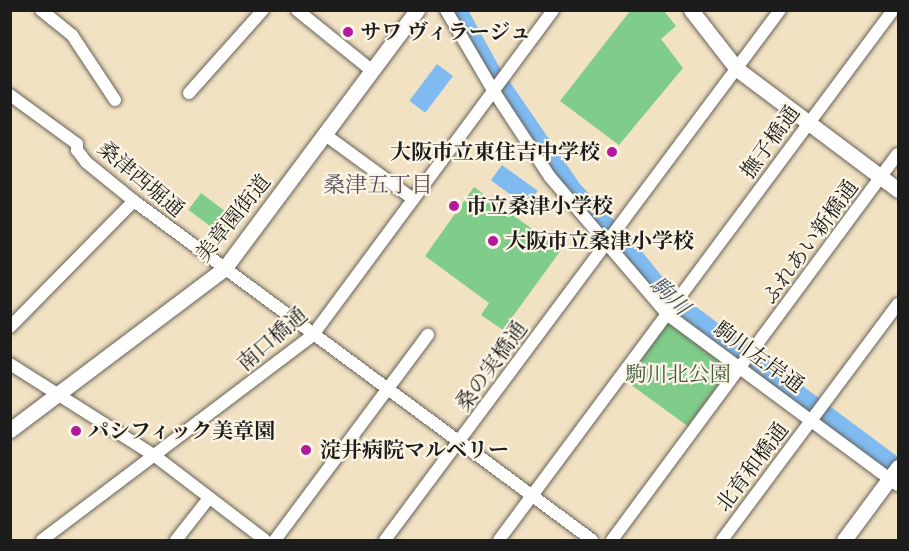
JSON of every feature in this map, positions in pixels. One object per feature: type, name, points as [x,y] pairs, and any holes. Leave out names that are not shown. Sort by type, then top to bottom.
[{"type":"street","points":[[41,10],[72,35],[115,100]]},
{"type":"street","points":[[189,93],[263,10]]},
{"type":"street","points":[[297,10],[372,70]]},
{"type":"street","name":"駒川左岸通","points":[[446,10],[550,177],[669,313],[895,476]]},
{"type":"street","name":"南口橋通","points":[[42,540],[312,336],[553,10]]},
{"type":"street","points":[[691,10],[737,69],[898,190]]},
{"type":"street","points":[[737,69],[780,10]]},
{"type":"street","name":"撫子橋通","points":[[669,313],[893,10]]},
{"type":"street","name":"美章園街道","points":[[10,430],[224,270],[416,11]]},
{"type":"street","name":"桑の実橋通","points":[[386,540],[737,69]]},
{"type":"street","name":"桑津西堀通","points":[[10,95],[77,144],[77,150],[86,162],[224,270],[592,540]]},
{"type":"street","points":[[324,134],[413,199]]},
{"type":"street","name":"ふれあい新橋通","points":[[741,367],[898,154]]},
{"type":"street","points":[[10,327],[134,201]]},
{"type":"street","name":"北育和橋通","points":[[722,540],[898,304]]},
{"type":"street","points":[[499,540],[669,313]]},
{"type":"street","points":[[275,540],[428,335]]},
{"type":"street","points":[[10,364],[155,456],[265,540]]},
{"type":"street","points":[[612,540],[741,367]]},
{"type":"street","points":[[844,540],[895,476]]},
{"type":"street","points":[[176,540],[209,498]]},
{"type":"green space","points":[[630,11],[664,11],[676,26],[661,39],[683,68],[619,145],[560,101]]},
{"type":"green space","points":[[474,187],[561,250],[503,330],[481,315],[489,303],[425,256]]},
{"type":"green space","points":[[201,193],[232,216],[220,233],[188,210]]},
{"type":"green space","name":"駒川北公園","points":[[669,321],[731,366],[688,426],[626,381]]},
{"type":"water","points":[[437,64],[453,76],[425,113],[409,101]]},
{"type":"water","points":[[502,165],[538,191],[526,206],[491,180]]},
{"type":"waterway","name":"駒川","points":[[456,10],[488,69],[572,191],[624,246],[664,296],[898,470]]},
{"type":"place","name":"サワ ヴィラージュ","points":[[348,32]]},
{"type":"place","name":"大阪市立東住吉中学校","points":[[612,152]]},
{"type":"place","name":"市立桑津小学校","points":[[454,206]]},
{"type":"place","name":"大阪市立桑津小学校","points":[[493,241]]},
{"type":"place","name":"パシフィック美章園","points":[[76,431]]},
{"type":"place","name":"淀井病院マルベリー","points":[[306,450]]},
{"type":"district","name":"桑津五丁目","points":[[378,185]]}]
